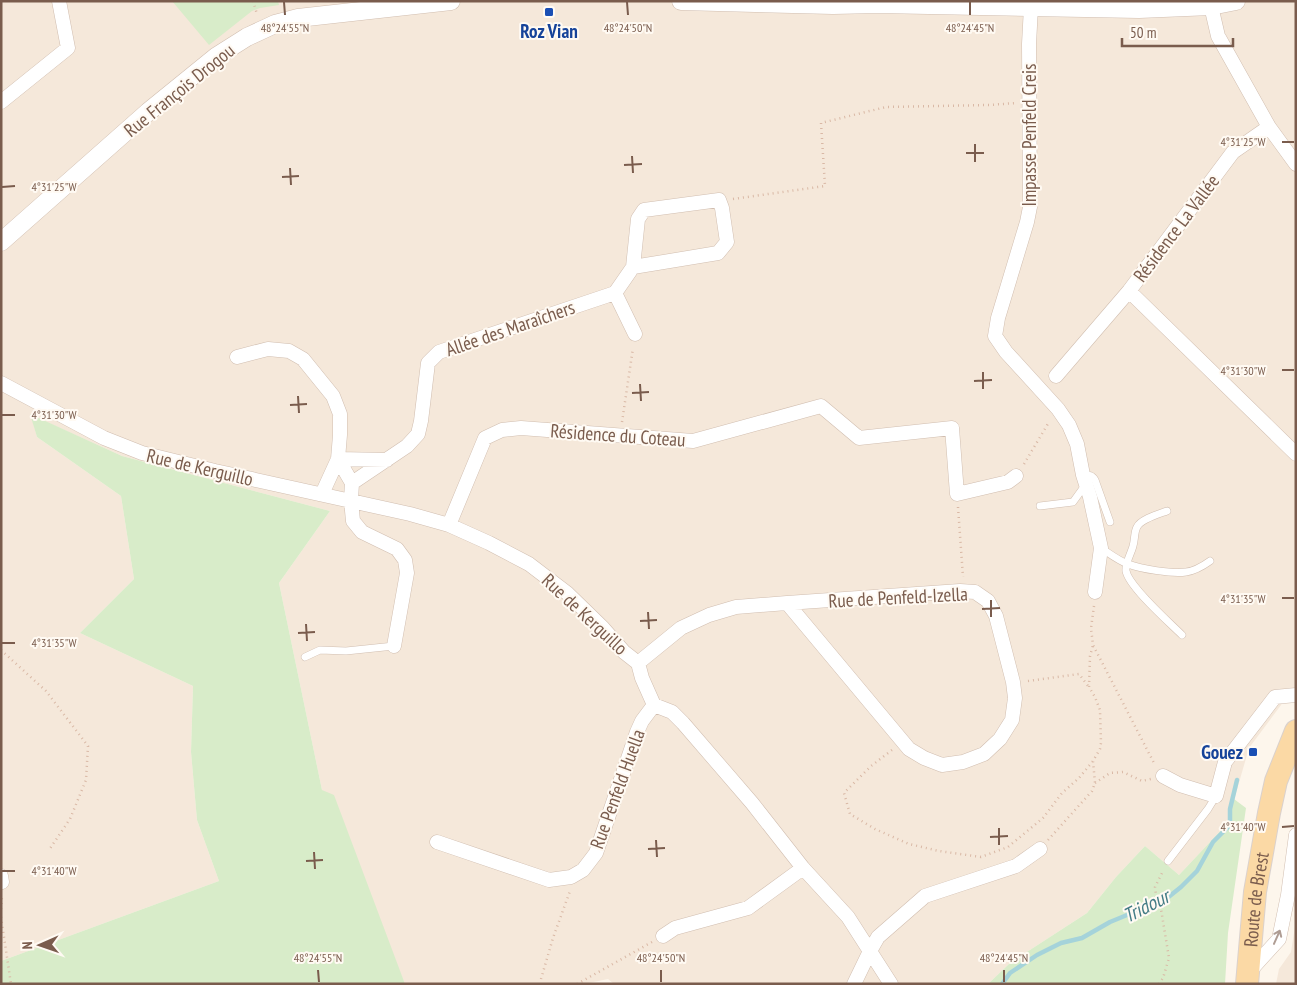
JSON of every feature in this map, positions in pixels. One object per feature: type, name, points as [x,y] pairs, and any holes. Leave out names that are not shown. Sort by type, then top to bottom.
[{"type":"main road","name":"Route de Brest","points":[[1247,979],[1255,892],[1269,813],[1276,781],[1296,731]]},
{"type":"street","points":[[1,102],[68,48],[59,1]]},
{"type":"street","name":"Rue François Drogou","points":[[1,242],[148,112],[217,56],[247,37],[275,24],[298,18],[451,1]]},
{"type":"street","points":[[681,1],[833,5],[901,3],[1139,9],[1211,6],[1236,1]]},
{"type":"street","points":[[1211,6],[1218,36],[1269,127],[1296,164]]},
{"type":"street","name":"Impasse Penfeld Creis","points":[[1031,7],[1029,44],[1030,207],[998,318],[995,336],[1006,352],[1058,409],[1069,425],[1077,444],[1101,548],[1095,592]]},
{"type":"street","name":"Résidence La Vallée","points":[[1056,376],[1129,291],[1233,152],[1269,127]]},
{"type":"street","points":[[633,267],[718,253],[727,242],[719,200],[644,210],[638,219],[633,267],[615,293],[635,334]]},
{"type":"street","name":"Résidence La Vallée","points":[[1129,291],[1296,454]]},
{"type":"street","name":"Allée des Maraîchers","points":[[352,483],[407,446],[418,434],[428,363],[439,352],[615,293]]},
{"type":"street","points":[[237,357],[268,349],[288,351],[303,359],[333,396],[340,414],[338,459],[322,494]]},
{"type":"street","name":"Rue de Kerguillo","points":[[1,384],[104,438],[142,453],[214,471],[410,514],[449,525],[489,543],[530,564],[567,593],[603,628],[624,652],[638,662],[642,678],[654,705]]},
{"type":"street","name":"Résidence du Coteau","points":[[449,525],[485,438],[502,430],[521,428],[693,442],[821,406],[859,438],[952,428],[958,494]]},
{"type":"street","points":[[338,459],[388,460]]},
{"type":"street","points":[[338,459],[352,483],[350,500],[353,521],[362,532],[397,549],[405,560],[407,573],[394,646]]},
{"type":"street","points":[[958,494],[1008,482],[1016,476]]},
{"type":"street","name":"Rue de Penfeld-Izella","points":[[638,662],[681,628],[709,615],[736,607],[787,603],[964,591],[976,592],[988,600],[996,616],[1013,682],[1015,698],[1012,720],[1000,739],[984,754],[963,762],[942,765],[924,758],[909,749],[787,603]]},
{"type":"street","points":[[1162,776],[1180,785],[1216,796],[1225,762],[1275,697],[1296,695]]},
{"type":"street","points":[[654,705],[672,712],[752,802],[803,868],[848,917],[892,984]]},
{"type":"street","name":"Rue Penfeld Huella","points":[[570,877],[583,870],[596,853],[642,721],[654,705]]},
{"type":"street","points":[[1247,979],[1278,939],[1288,895],[1296,835]]},
{"type":"street","points":[[437,842],[549,880],[570,877]]},
{"type":"street","points":[[854,984],[878,937],[925,896],[1016,866],[1040,849]]},
{"type":"street","points":[[659,938],[676,928],[748,908],[803,868]]},
{"type":"lane","points":[[1040,506],[1073,502],[1084,479],[1093,476],[1110,522]]},
{"type":"lane","points":[[1167,510],[1140,522],[1136,528],[1134,542],[1126,564],[1126,572],[1136,589],[1182,635]]},
{"type":"lane","points":[[1101,548],[1126,564],[1141,568],[1186,572],[1199,568],[1210,561]]},
{"type":"lane","points":[[305,658],[320,650],[346,651],[394,646]]},
{"type":"lane","points":[[1168,861],[1216,796]]},
{"type":"path","points":[[719,200],[825,186],[821,123],[886,107],[1030,103]]},
{"type":"path","points":[[620,436],[635,334]]},
{"type":"path","points":[[1016,476],[1058,409]]},
{"type":"path","points":[[958,494],[964,591]]},
{"type":"path","points":[[1095,592],[1091,628],[1093,645],[1150,757],[1162,776],[1142,781],[1123,772],[1110,773],[1095,784]]},
{"type":"path","points":[[1089,687],[1090,656],[1093,645]]},
{"type":"path","points":[[1,650],[46,691],[88,746],[86,780],[70,819],[49,850]]},
{"type":"path","points":[[903,742],[871,766],[844,793],[850,814],[875,829],[909,844],[982,857],[1008,848],[1042,818],[1062,793],[1079,778],[1093,761],[1101,743],[1100,710],[1095,697],[1079,674],[1013,682]]},
{"type":"path","points":[[1040,849],[1092,792],[1095,784],[1093,761]]},
{"type":"path","points":[[1159,984],[1163,978],[1169,958],[1155,887],[1168,861]]},
{"type":"path","points":[[541,984],[553,938],[570,892],[570,877]]},
{"type":"path","points":[[1,917],[11,984]]},
{"type":"path","points":[[576,984],[659,938]]},
{"type":"shaded area","points":[[1,1],[1296,1],[1296,685],[1249,748],[1227,824],[1179,875],[1145,846],[1116,877],[1087,913],[1010,963],[988,984],[614,984],[608,979],[584,984],[405,984],[322,790],[279,583],[330,511],[122,456],[31,415],[37,437],[121,496],[134,579],[80,633],[193,686],[191,752],[197,820],[219,881],[1,961]]},
{"type":"shaded area","points":[[1296,920],[1296,984],[1276,984],[1279,969],[1291,952]]},
{"type":"green space","points":[[172,1],[278,1],[279,5],[252,11],[209,45]]},
{"type":"green space","points":[[30,414],[122,456],[330,511],[279,583],[322,790],[334,795],[405,984],[1,984],[1,961],[219,881],[197,820],[191,752],[193,686],[80,633],[134,579],[121,496],[37,437]]},
{"type":"green space","points":[[1234,799],[1246,808],[1228,933],[1225,984],[988,984],[1010,963],[1087,913],[1116,877],[1145,846],[1179,875],[1227,824]]},
{"type":"waterway","name":"Tridour","points":[[1002,984],[1010,973],[1037,955],[1061,943],[1082,938],[1110,922],[1166,899],[1181,887],[1197,871],[1213,842],[1230,825],[1230,809],[1237,780]]},
{"type":"place","name":"Roz Vian","points":[[549,12]]},
{"type":"place","name":"Gouez","points":[[1253,752]]}]
